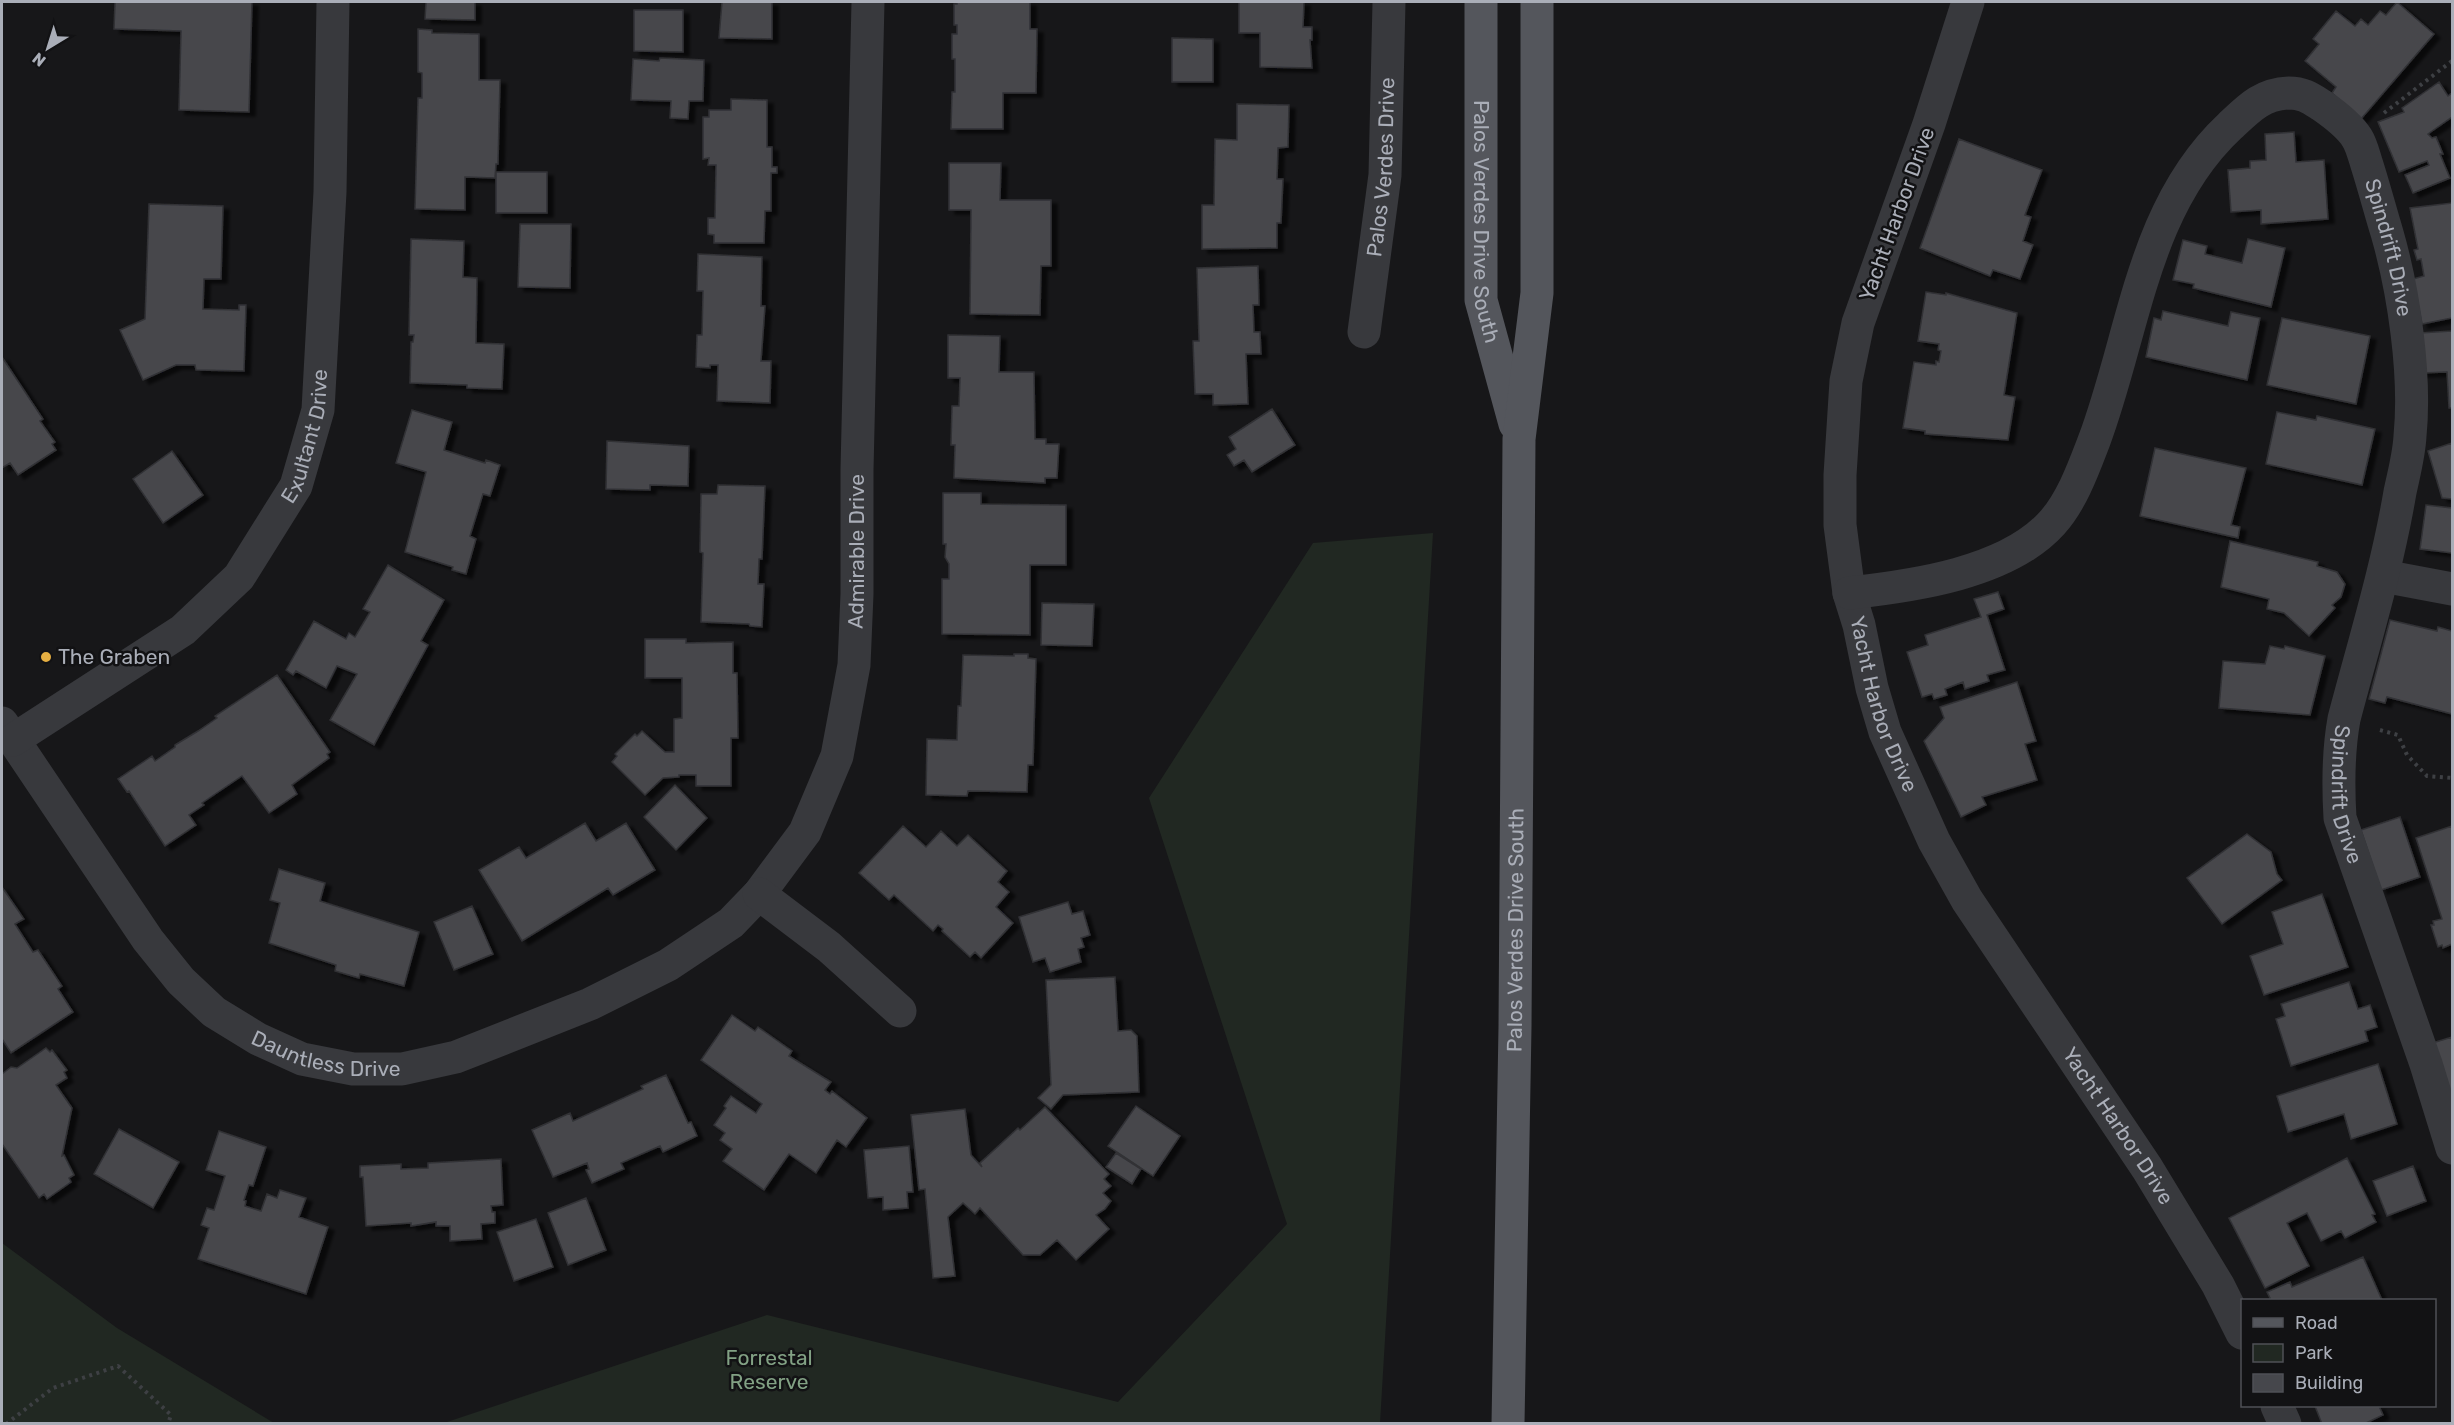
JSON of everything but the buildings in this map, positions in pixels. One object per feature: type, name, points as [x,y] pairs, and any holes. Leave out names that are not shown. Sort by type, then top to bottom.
[{"type":"main road","name":"Palos Verdes Drive South","points":[[1481,2],[1481,300],[1520,439]]},
{"type":"main road","name":"Palos Verdes Drive South","points":[[1508,1424],[1515,1027],[1520,439],[1537,293],[1537,2]]},
{"type":"street","name":"Exultant Drive","points":[[7,732],[183,630],[238,577],[296,486],[318,410],[330,192],[333,2]]},
{"type":"street","name":"Admirable Drive","points":[[759,894],[805,832],[837,756],[854,665],[868,2]]},
{"type":"street","name":"Palos Verdes Drive","points":[[1364,332],[1385,175],[1389,2]]},
{"type":"street","name":"Yacht Harbor Drive","points":[[1968,2],[1929,124],[1858,323],[1846,381],[1840,475],[1840,525],[1849,593],[1885,732],[1934,841],[1967,900],[2147,1168],[2218,1285],[2241,1332]]},
{"type":"street","name":"Spindrift Drive","points":[[1849,593],[1899,588],[1971,569],[2019,550],[2053,522],[2079,478],[2098,430],[2135,299],[2161,229],[2195,164],[2218,138],[2250,108],[2271,94],[2301,93],[2335,114],[2359,140],[2389,240],[2406,326],[2411,385],[2410,436],[2383,576],[2344,718],[2340,742],[2338,777],[2340,818],[2426,1065],[2452,1148]]},
{"type":"street","points":[[2383,576],[2452,589]]},
{"type":"street","name":"Dauntless Drive","points":[[7,732],[148,940],[181,981],[214,1012],[258,1039],[302,1059],[353,1069],[402,1069],[456,1056],[590,1004],[668,965],[731,922],[759,894]]},
{"type":"street","points":[[759,894],[829,947],[900,1011]]},
{"type":"street","points":[[2277,1407],[2285,1424]]},
{"type":"path","points":[[2355,135],[2452,61]]},
{"type":"path","points":[[2344,718],[2398,735],[2407,755],[2427,776],[2452,778]]},
{"type":"path","points":[[6,1424],[53,1388],[118,1366],[171,1415],[168,1424]]},
{"type":"green space","name":"Forrestal Reserve","points":[[1433,533],[1380,1423],[444,1423],[767,1315],[1118,1402],[1287,1224],[1149,798],[1313,543]]},
{"type":"green space","points":[[2,1243],[117,1328],[274,1423],[2,1423]]},
{"type":"place","name":"The Graben","points":[[46,657]]}]
